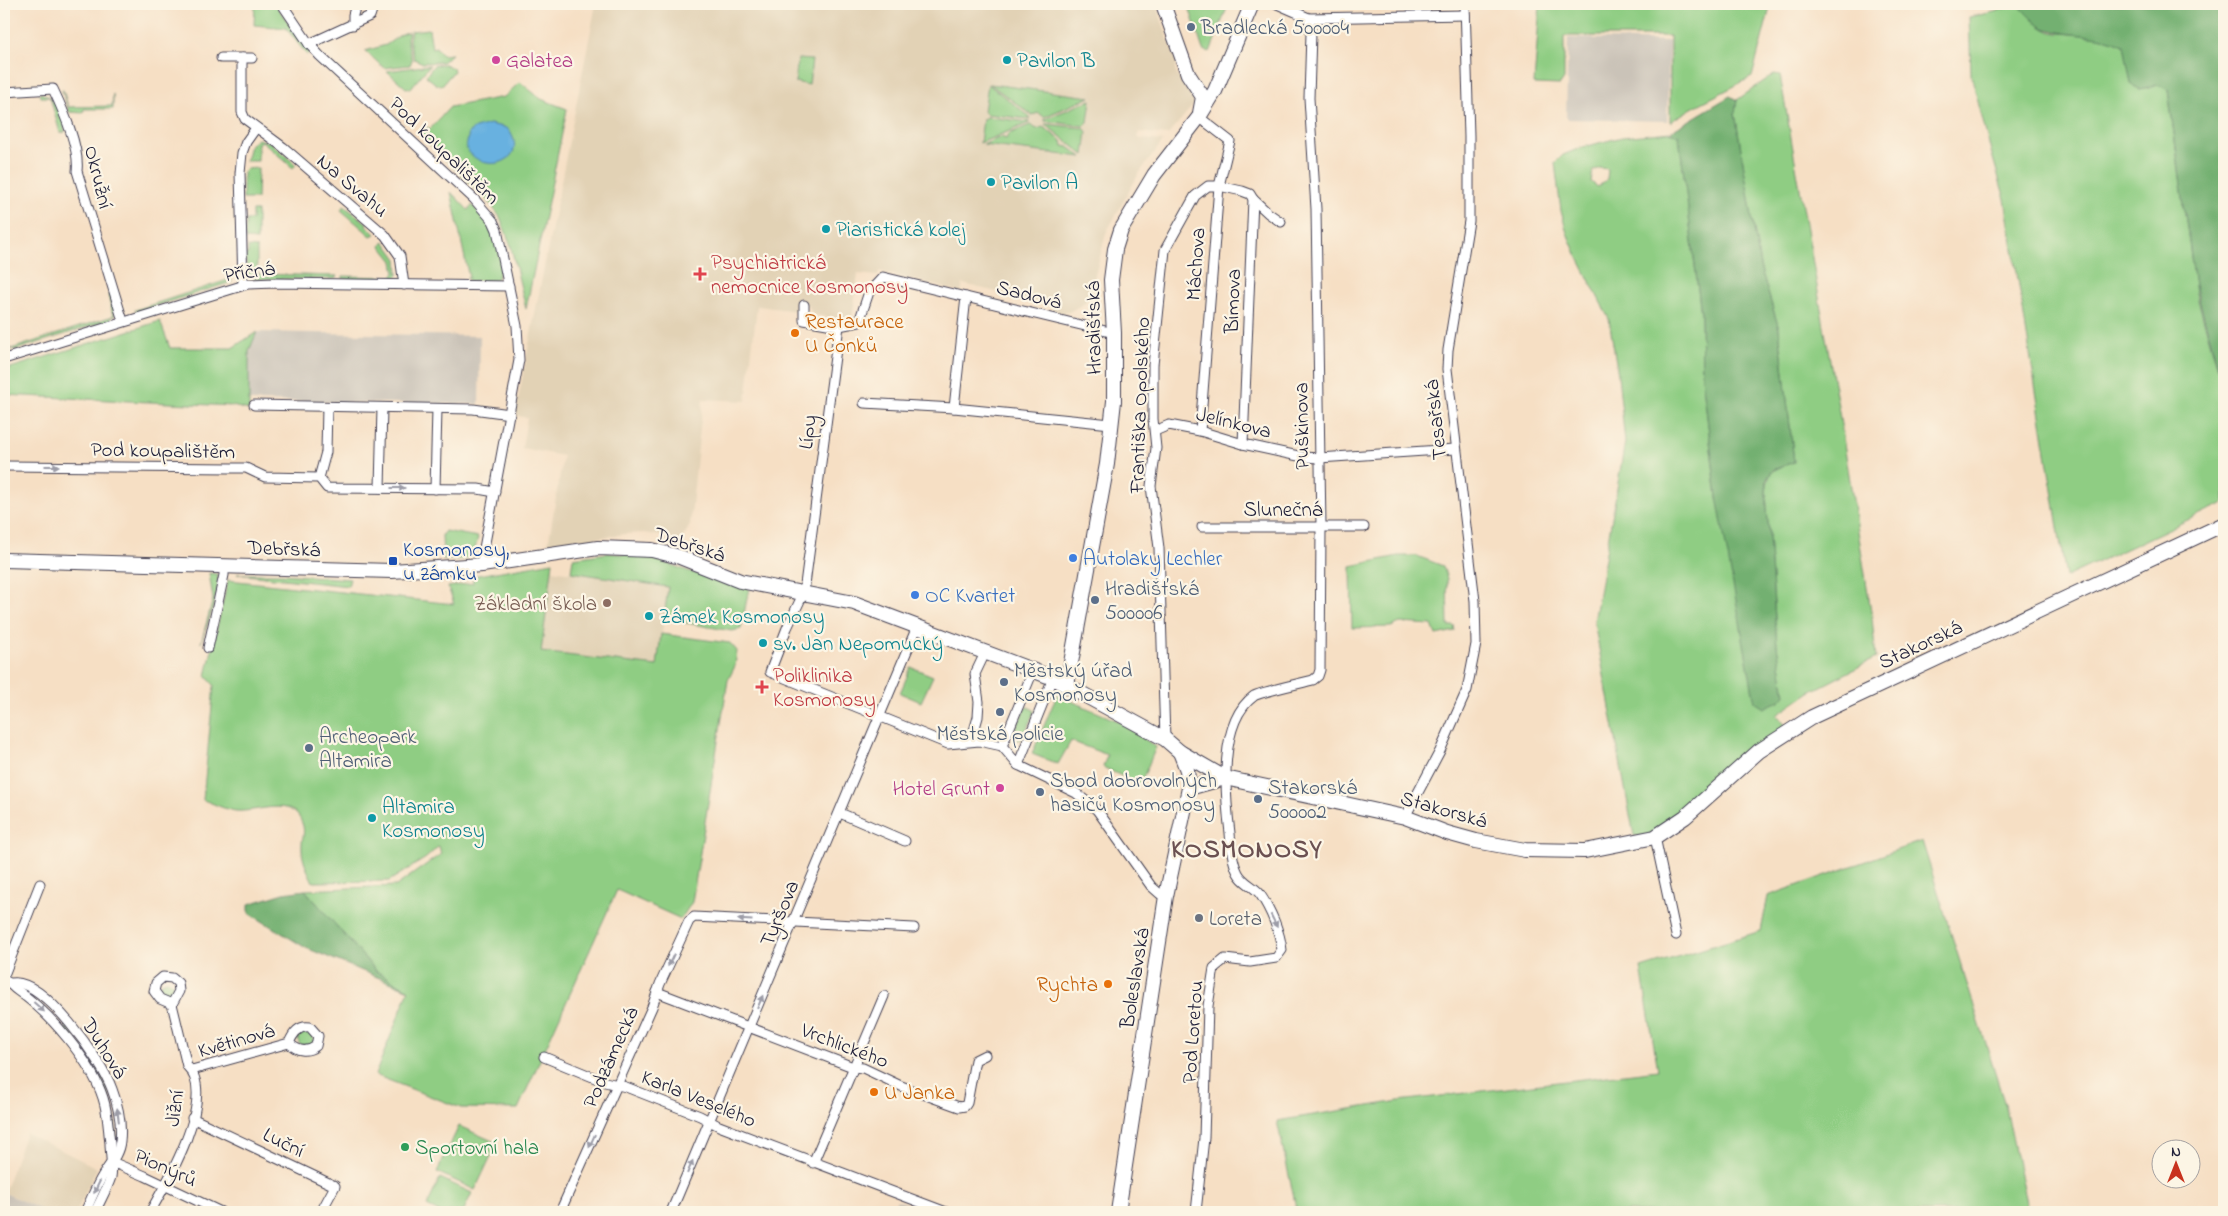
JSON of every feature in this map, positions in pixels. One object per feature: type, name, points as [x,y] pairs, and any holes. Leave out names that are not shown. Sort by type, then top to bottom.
[{"type":"street","name":"Pod koupalištěm","points":[[282,4],[309,44],[474,199],[492,221],[500,241],[520,345],[510,414],[494,492],[482,565]]},
{"type":"street","points":[[353,25],[356,4]]},
{"type":"street","points":[[309,44],[370,16],[374,4]]},
{"type":"street","points":[[1163,4],[1188,74],[1203,98],[1199,116]]},
{"type":"street","name":"Hradišťská","points":[[1067,685],[1107,464],[1114,401],[1114,333],[1111,280],[1114,256],[1121,230],[1154,175],[1199,116],[1218,85],[1252,4]]},
{"type":"street","points":[[1277,4],[1309,18],[1465,15]]},
{"type":"street","name":"Tesařská","points":[[1405,817],[1440,751],[1467,690],[1476,644],[1475,602],[1448,392],[1448,350],[1469,221],[1469,136],[1465,4]]},
{"type":"street","name":"Puškinova","points":[[1225,778],[1230,738],[1237,716],[1245,704],[1256,694],[1313,680],[1318,676],[1321,527],[1316,209],[1309,98],[1311,33],[1309,18]]},
{"type":"street","name":"Na Svahu","points":[[221,58],[247,58],[242,112],[245,118],[283,147],[385,235],[400,256],[404,285]]},
{"type":"street","name":"Okružní","points":[[4,92],[53,88],[65,115],[78,162],[77,171],[123,321]]},
{"type":"street","name":"Máchova","points":[[1199,116],[1230,141],[1219,186],[1200,430]]},
{"type":"street","points":[[243,285],[240,173],[242,153],[246,142],[256,128]]},
{"type":"street","name":"Františka Opolského","points":[[1165,739],[1159,548],[1151,486],[1156,448],[1153,419],[1153,365],[1164,250],[1195,196],[1208,186],[1219,186]]},
{"type":"street","points":[[1219,186],[1250,194],[1268,213],[1281,222]]},
{"type":"street","name":"Bímova","points":[[1243,444],[1253,199]]},
{"type":"street","name":"Sadová","points":[[839,326],[859,322],[870,292],[882,277],[1114,333]]},
{"type":"street","name":"Příčná","points":[[4,358],[243,285],[269,283],[509,286]]},
{"type":"street","name":"Sadová","points":[[954,408],[966,297]]},
{"type":"street","points":[[804,305],[804,320],[839,326]]},
{"type":"street","name":"Lípy","points":[[804,592],[839,326]]},
{"type":"street","points":[[864,402],[954,408],[1111,424]]},
{"type":"street","points":[[254,405],[473,409],[510,414]]},
{"type":"street","points":[[319,478],[326,452],[327,407]]},
{"type":"street","points":[[380,488],[382,408]]},
{"type":"street","points":[[435,489],[437,409]]},
{"type":"street","name":"Jelínkova","points":[[1155,431],[1169,425],[1200,430],[1243,444],[1303,457],[1319,458],[1455,449]]},
{"type":"street","name":"Pod koupalištěm","points":[[4,466],[246,468],[260,476],[319,478],[327,488],[478,489],[494,492]]},
{"type":"street","name":"Stakorská","points":[[1225,778],[1405,817],[1447,833],[1524,850],[1584,851],[1655,837],[1685,817],[1759,751],[1806,720],[2224,524]]},
{"type":"street","name":"Slunečná","points":[[1202,527],[1364,527]]},
{"type":"street","name":"Debřská","points":[[4,560],[368,571],[482,565],[598,548],[642,548],[680,557],[740,581],[854,603],[1053,678],[1165,739],[1180,752],[1225,778]]},
{"type":"street","name":"Debřská","points":[[208,648],[224,575],[224,566]]},
{"type":"street","points":[[804,592],[787,628],[770,672],[948,744],[969,740],[1002,746],[1018,765],[1076,793],[1097,810],[1151,886],[1160,894],[1166,896]]},
{"type":"street","name":"Tyršova","points":[[670,1212],[917,627]]},
{"type":"street","points":[[969,740],[978,717],[979,702],[975,674],[985,653]]},
{"type":"street","points":[[1002,746],[1033,671]]},
{"type":"street","points":[[1018,765],[1053,678]]},
{"type":"street","name":"Boleslavská","points":[[1118,1212],[1166,896],[1189,788],[1187,770],[1180,752]]},
{"type":"street","points":[[1189,788],[1225,778]]},
{"type":"street","name":"Pod Loretou","points":[[1196,1212],[1204,1138],[1208,1006],[1214,968],[1225,959],[1250,962],[1276,958],[1282,950],[1281,936],[1260,893],[1246,883],[1238,874],[1232,856],[1225,778]]},
{"type":"street","points":[[840,813],[905,840]]},
{"type":"street","points":[[1655,837],[1676,935]]},
{"type":"street","points":[[4,975],[40,884]]},
{"type":"street","name":"Podzámecká","points":[[560,1212],[689,921],[694,917],[793,922]]},
{"type":"street","points":[[793,922],[914,928]]},
{"type":"street","name":"Duhová","points":[[8,982],[20,982],[28,985],[62,1014],[98,1062],[112,1088],[117,1107],[120,1141],[94,1207],[85,1212]]},
{"type":"street","name":"Duhová","points":[[8,982],[15,990],[36,1004],[54,1022],[98,1084],[107,1113],[112,1162]]},
{"type":"street","name":"Vrchlického","points":[[657,992],[854,1067],[862,1068],[906,1088],[962,1108],[967,1103],[975,1060],[985,1054]]},
{"type":"street","points":[[813,1163],[884,996]]},
{"type":"street","name":"Jižní","points":[[150,1212],[184,1148],[196,1107],[196,1090],[192,1070],[187,1066],[172,1004]]},
{"type":"street","points":[[54,1022],[62,1014]]},
{"type":"street","name":"Květinová","points":[[192,1070],[289,1043]]},
{"type":"street","name":"Karla Veselého","points":[[544,1057],[605,1082],[617,1084],[700,1116],[813,1163],[946,1212]]},
{"type":"street","name":"Luční","points":[[192,1118],[334,1186],[321,1212]]},
{"type":"street","name":"Pionýrů","points":[[112,1162],[165,1185],[203,1208],[221,1212]]},
{"type":"shaded area","name":"Psychiatrická nemocnice Kosmonosy","points":[[596,4],[1156,4],[1177,64],[1175,70],[1179,79],[1183,80],[1194,104],[1168,135],[1139,132],[1137,137],[1141,139],[1163,141],[1138,175],[1106,233],[1092,287],[1085,303],[1069,312],[1051,313],[1053,305],[963,284],[961,292],[879,271],[878,276],[858,274],[852,320],[813,315],[808,305],[800,304],[799,311],[757,306],[746,401],[703,399],[690,525],[680,543],[667,537],[644,533],[548,545],[563,456],[522,448],[527,418],[515,415]]},
{"type":"shaded area","points":[[1568,38],[1669,41],[1667,121],[1566,119]]},
{"type":"shaded area","points":[[257,332],[480,336],[479,404],[249,401],[249,351]]},
{"type":"shaded area","name":"Základní škola","points":[[552,570],[669,587],[657,666],[541,652]]},
{"type":"shaded area","points":[[26,1133],[97,1168],[76,1212],[47,1212],[4,1192]]},
{"type":"shaded area","points":[[5,1193],[47,1212],[4,1212]]},
{"type":"shaded area","points":[[897,1200],[930,1212],[891,1212]]},
{"type":"green space","points":[[255,4],[275,4],[310,53],[307,55],[286,28],[254,25]]},
{"type":"green space","points":[[1188,4],[1218,4],[1227,8],[1210,52],[1203,50]]},
{"type":"green space","points":[[1540,4],[1771,4],[1752,77],[1692,108],[1670,122],[1670,36],[1564,36],[1564,79],[1560,85],[1534,84]]},
{"type":"green space","points":[[2017,4],[2040,26],[2049,31],[2099,37],[2125,45],[2131,83],[2139,89],[2160,85],[2168,90],[2196,293],[2224,390],[2224,503],[2066,577],[2005,199],[1971,74],[1969,17],[1994,12]]},
{"type":"green space","points":[[2017,4],[2224,4],[2224,388],[2195,285],[2168,90],[2159,85],[2139,89],[2131,83],[2124,45],[2106,39],[2043,28]]},
{"type":"green space","points":[[429,29],[432,48],[436,47],[442,55],[452,54],[442,62],[423,63],[414,59],[409,40],[411,31]]},
{"type":"green space","points":[[409,32],[407,39],[412,60],[410,65],[384,68],[365,51],[386,45],[403,33]]},
{"type":"green space","points":[[798,59],[812,60],[809,85],[795,82]]},
{"type":"green space","points":[[444,64],[453,68],[454,71],[442,85],[437,85],[426,76],[434,65]]},
{"type":"green space","points":[[430,65],[410,89],[406,88],[387,71]]},
{"type":"green space","points":[[1774,74],[1780,75],[1838,406],[1872,618],[1876,658],[1810,692],[1777,715],[1786,726],[1654,836],[1634,836],[1594,622],[1625,442],[1618,375],[1609,319],[1567,233],[1561,211],[1555,163],[1563,155],[1583,147],[1622,137],[1670,132],[1679,136],[1701,314],[1702,377],[1717,497],[1774,703],[1785,694],[1777,646],[1766,494],[1768,480],[1772,472],[1794,462],[1779,329],[1760,266],[1735,113],[1737,100]],"holes":[[[1600,168],[1608,169],[1607,179],[1598,187],[1591,182],[1593,171]]]},
{"type":"green space","points":[[520,82],[541,99],[567,109],[526,309],[510,243],[500,217],[489,202],[420,135],[426,127],[430,129],[450,107],[504,97]]},
{"type":"green space","points":[[988,84],[1030,117],[1029,119],[986,114],[984,111]]},
{"type":"green space","points":[[990,84],[1090,97],[1044,117],[1039,113],[1032,115]]},
{"type":"green space","points":[[62,90],[68,107],[112,106],[113,94],[113,109],[84,109],[83,113],[69,112]]},
{"type":"green space","points":[[39,93],[44,94],[48,97],[40,97]]},
{"type":"green space","points":[[1730,96],[1737,100],[1735,113],[1760,266],[1779,329],[1794,462],[1773,470],[1767,479],[1766,494],[1777,646],[1785,695],[1780,700],[1764,708],[1755,702],[1717,497],[1702,377],[1701,314],[1679,136],[1670,132]]},
{"type":"green space","points":[[51,99],[61,114],[65,132],[60,133]]},
{"type":"green space","points":[[1091,100],[1088,122],[1084,126],[1045,121],[1045,119]]},
{"type":"green space","points":[[987,117],[1029,123],[980,143],[983,119]]},
{"type":"green space","points":[[1045,124],[1084,128],[1087,132],[1084,155]]},
{"type":"green space","points":[[1030,125],[1037,129],[1043,127],[1062,141],[1063,146],[1068,147],[1082,157],[983,145],[1001,137],[1006,139],[1009,134]]},
{"type":"green space","points":[[258,139],[270,142],[296,165],[293,168],[262,141],[258,143],[258,161],[246,161],[250,145]]},
{"type":"green space","points":[[258,168],[257,199],[243,199],[243,172],[246,169]]},
{"type":"green space","points":[[451,192],[468,210],[472,205],[490,227],[498,247],[501,262],[499,275],[495,280],[469,281],[466,278],[469,278]]},
{"type":"green space","points":[[344,206],[367,223],[366,225],[375,234],[371,236],[341,210]]},
{"type":"green space","points":[[252,211],[257,211],[257,240],[245,239],[246,220],[252,220]]},
{"type":"green space","points":[[384,241],[397,259],[398,275],[393,280],[343,279],[343,276],[392,277],[395,273],[393,261],[381,246]]},
{"type":"green space","points":[[248,247],[257,248],[257,274],[337,276],[335,279],[254,279],[253,276],[248,277],[245,254],[248,254]]},
{"type":"green space","points":[[231,279],[232,282],[136,312],[135,310]]},
{"type":"green space","points":[[111,294],[115,315],[110,320],[15,350],[11,349],[113,316],[108,295]]},
{"type":"green space","points":[[160,321],[170,348],[232,348],[257,332],[249,351],[249,410],[232,406],[4,395],[4,370]]},
{"type":"green space","points":[[4,339],[11,349],[4,347]]},
{"type":"green space","points":[[445,531],[478,537],[471,555],[463,559],[443,560],[442,535]]},
{"type":"green space","points":[[608,553],[645,556],[694,573],[749,588],[741,629],[732,631],[664,619],[668,587],[571,572],[573,558]]},
{"type":"green space","points":[[1398,556],[1417,556],[1443,566],[1447,579],[1448,626],[1454,626],[1455,631],[1436,635],[1432,625],[1400,623],[1391,627],[1352,628],[1351,566]]},
{"type":"green space","points":[[553,562],[541,652],[657,666],[661,634],[730,643],[737,651],[735,666],[728,680],[692,902],[681,919],[617,890],[518,1109],[461,1108],[375,1075],[409,990],[376,971],[305,890],[396,886],[441,854],[439,846],[426,858],[389,881],[313,882],[303,858],[303,827],[297,815],[282,807],[236,811],[203,800],[214,685],[206,676],[228,580],[454,604],[448,587],[473,583],[473,576]]},
{"type":"green space","points":[[209,573],[217,574],[218,581],[213,608],[201,643],[213,599]]},
{"type":"green space","points":[[237,574],[282,574],[350,579],[348,586]]},
{"type":"green space","points":[[911,667],[933,676],[921,702],[900,693]]},
{"type":"green space","points":[[1057,695],[1120,722],[1156,747],[1140,785],[1103,767],[1107,755],[1071,741],[1058,764],[1032,754]]},
{"type":"green space","points":[[1028,707],[1034,710],[1034,712],[1022,739],[1017,740],[1013,735],[1025,708]]},
{"type":"green space","points":[[1922,841],[2006,1108],[2028,1212],[1297,1212],[1277,1121],[1399,1101],[1658,1070],[1641,968],[1761,931],[1768,896]]},
{"type":"green space","points":[[305,890],[376,971],[409,990],[306,948],[249,913],[249,904],[284,893]]},
{"type":"green space","points":[[164,981],[170,981],[175,986],[173,995],[164,997],[159,992],[159,986]]},
{"type":"green space","points":[[66,1026],[88,1055],[104,1082],[113,1111],[115,1148],[113,1149],[109,1104],[105,1088],[96,1070],[65,1029]]},
{"type":"green space","points":[[303,1031],[309,1031],[314,1036],[312,1045],[303,1047],[298,1042],[298,1036]]},
{"type":"green space","points":[[459,1126],[497,1143],[475,1190],[437,1172]]},
{"type":"green space","points":[[440,1178],[472,1193],[463,1212],[439,1212],[427,1206]]},
{"type":"water","points":[[490,124],[507,128],[513,139],[514,149],[510,156],[503,161],[494,163],[484,162],[474,157],[466,148],[469,132],[475,128]]},
{"type":"place","name":"Bradlecká 500004","points":[[1191,27]]},
{"type":"place","name":"Galatea","points":[[496,60]]},
{"type":"place","name":"Pavilon B","points":[[1007,60]]},
{"type":"place","name":"Pavilon A","points":[[991,182]]},
{"type":"place","name":"Piaristická kolej","points":[[826,229]]},
{"type":"place","name":"Psychiatrická nemocnice Kosmonosy","points":[[700,274]]},
{"type":"place","name":"Restaurace U Čonků","points":[[795,333]]},
{"type":"place","name":"Autolaky Lechler","points":[[1073,558]]},
{"type":"place","name":"Kosmonosy, u zámku","points":[[393,561]]},
{"type":"place","name":"OC Kvartet","points":[[915,595]]},
{"type":"place","name":"Hradišťská 500006","points":[[1095,600]]},
{"type":"place","name":"Základní škola","points":[[607,603]]},
{"type":"place","name":"Zámek Kosmonosy","points":[[649,616]]},
{"type":"place","name":"sv. Jan Nepomucký","points":[[763,643]]},
{"type":"place","name":"Městský úřad Kosmonosy","points":[[1004,682]]},
{"type":"place","name":"Poliklinika Kosmonosy","points":[[762,687]]},
{"type":"place","name":"Městská policie","points":[[1000,712]]},
{"type":"place","name":"Archeopark Altamira","points":[[309,748]]},
{"type":"place","name":"Hotel Grunt","points":[[1000,788]]},
{"type":"place","name":"Sbod dobrovolných hasičů Kosmonosy","points":[[1040,792]]},
{"type":"place","name":"Stakorská 500002","points":[[1258,799]]},
{"type":"place","name":"Altamira Kosmonosy","points":[[372,818]]},
{"type":"place","name":"Loreta","points":[[1199,918]]},
{"type":"place","name":"Rychta","points":[[1108,984]]},
{"type":"place","name":"U Janka","points":[[874,1092]]},
{"type":"place","name":"Sportovní hala","points":[[405,1147]]},
{"type":"district","name":"KOSMONOSY","points":[[1247,848]]}]
